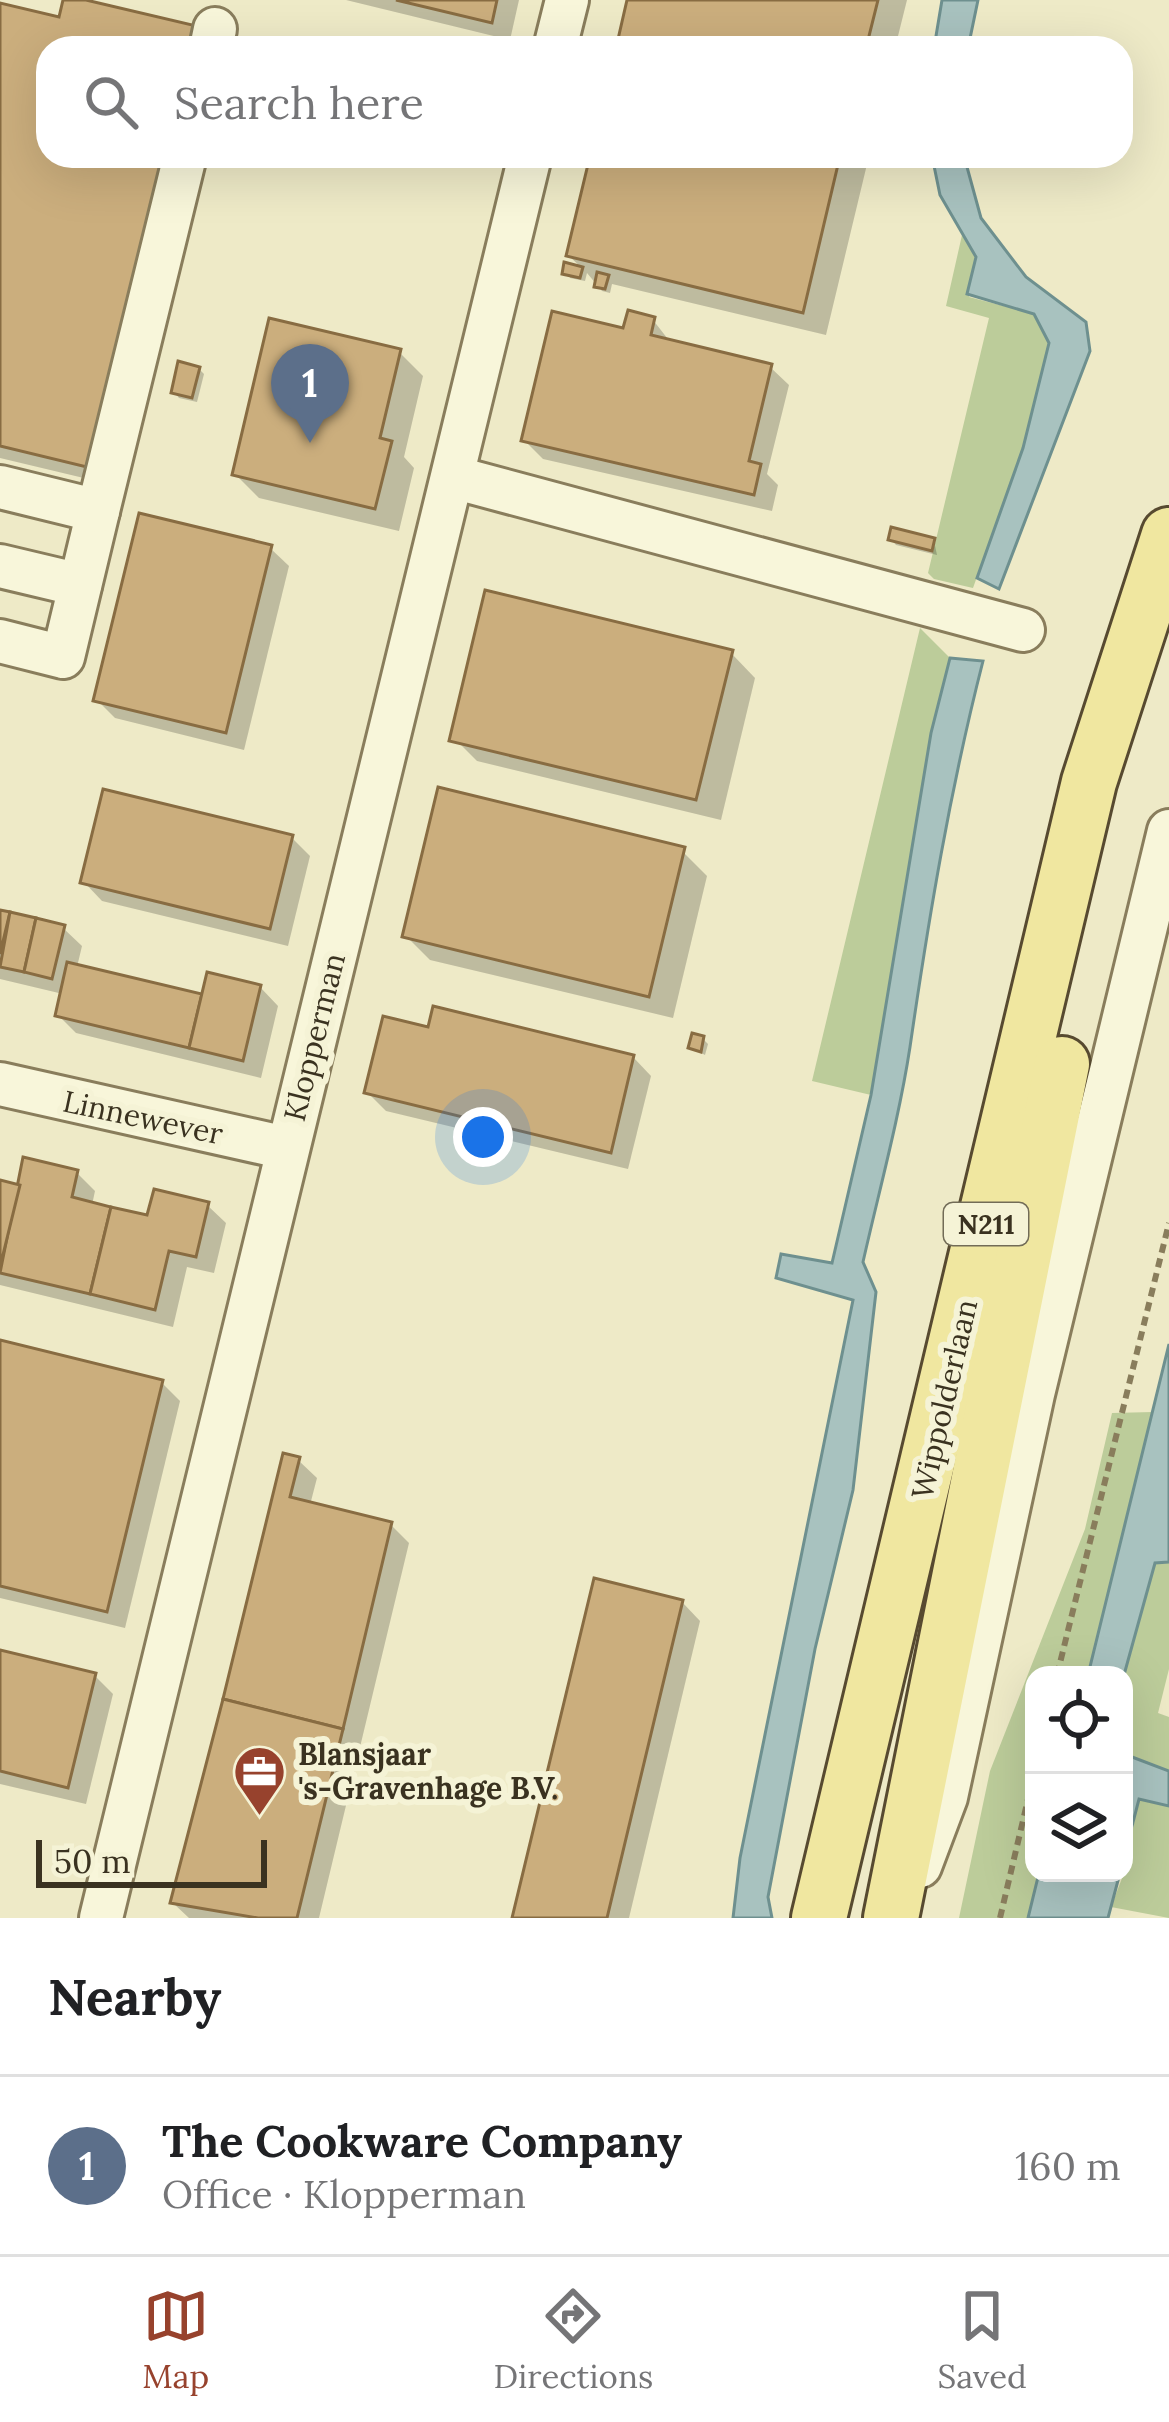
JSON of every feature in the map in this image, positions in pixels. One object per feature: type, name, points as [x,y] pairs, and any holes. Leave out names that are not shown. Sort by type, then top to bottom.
[{"type":"main road","name":"Wippolderlaan","points":[[819,1918],[1090,782],[1169,535]]},
{"type":"main road","name":"Wippolderlaan","points":[[891,1918],[1050,1115],[1124,786],[1169,637]]},
{"type":"street","points":[[559,36],[567,0]]},
{"type":"street","points":[[0,641],[63,656],[181,168]]},
{"type":"street","name":"Klopperman","points":[[101,1918],[527,168]]},
{"type":"street","points":[[453,477],[1023,629]]},
{"type":"street","points":[[0,487],[98,511]]},
{"type":"street","points":[[0,566],[80,585]]},
{"type":"street","points":[[901,1918],[951,1775],[1064,1261],[1169,831]]},
{"type":"street","name":"Linnewever","points":[[0,1084],[286,1148]]},
{"type":"path","points":[[1060,1666],[1169,1222]]},
{"type":"path","points":[[1000,1918],[1025,1812]]},
{"type":"green space","points":[[962,235],[976,257],[969,297],[1034,314],[1049,343],[1023,448],[973,588],[934,579],[928,573],[989,318],[946,306]]},
{"type":"green space","points":[[920,628],[950,658],[931,733],[871,1095],[812,1081]]},
{"type":"green space","points":[[1153,1412],[1090,1666],[1031,1666],[1085,1529],[1112,1413]]},
{"type":"green space","points":[[1155,1562],[1169,1562],[1169,1669],[1158,1713],[1169,1717],[1169,1771],[1133,1757],[1133,1666],[1126,1666]]},
{"type":"green space","points":[[1025,1682],[1025,1882],[1037,1882],[1028,1918],[959,1918],[990,1771]]},
{"type":"green space","points":[[1139,1799],[1169,1806],[1169,1918],[1111,1907],[1121,1882],[1133,1882],[1133,1829]]},
{"type":"water","points":[[942,0],[978,0],[970,36],[936,36]]},
{"type":"water","points":[[934,168],[967,168],[981,218],[1026,277],[1086,322],[1090,351],[999,589],[977,578],[1023,448],[1049,343],[1034,314],[967,294],[976,257],[940,195]]},
{"type":"water","points":[[950,658],[983,661],[941,853],[900,1101],[863,1262],[876,1292],[853,1490],[815,1649],[768,1897],[772,1918],[733,1918],[740,1858],[853,1300],[776,1278],[781,1254],[832,1263],[871,1095],[931,733]]},
{"type":"water","points":[[1169,1344],[1169,1562],[1155,1563],[1126,1666],[1090,1666]]},
{"type":"water","points":[[1133,1757],[1169,1771],[1169,1806],[1139,1799],[1133,1822]]},
{"type":"water","points":[[1037,1882],[1118,1882],[1108,1918],[1028,1918]]},
{"type":"building","points":[[63,0],[86,0],[201,27],[199,36],[36,36],[36,168],[170,168],[95,469],[0,446],[0,3],[59,17]]},
{"type":"building","points":[[396,0],[497,0],[492,23]]},
{"type":"building","points":[[627,0],[878,0],[869,36],[619,36]]},
{"type":"building","points":[[587,168],[837,168],[803,313],[566,256]]},
{"type":"building","points":[[564,262],[583,267],[580,278],[562,274]]},
{"type":"building","points":[[597,272],[609,275],[605,289],[594,287]]},
{"type":"building","points":[[628,310],[655,317],[651,335],[772,364],[749,461],[761,464],[754,495],[521,441],[552,311],[623,328]]},
{"type":"building","points":[[269,318],[401,349],[380,438],[392,441],[375,509],[232,475]]},
{"type":"building","points":[[178,361],[200,367],[192,398],[171,393]]},
{"type":"building","points":[[139,513],[272,545],[226,733],[93,701]]},
{"type":"building","points":[[891,527],[935,538],[932,551],[888,540]]},
{"type":"building","points":[[485,590],[733,650],[696,800],[449,741]]},
{"type":"building","points":[[438,787],[685,847],[649,997],[402,937]]},
{"type":"building","points":[[103,789],[293,835],[270,929],[80,883]]},
{"type":"building","points":[[0,910],[10,912],[0,954]]},
{"type":"building","points":[[10,912],[36,918],[24,972],[0,967]]},
{"type":"building","points":[[36,918],[65,925],[52,979],[24,972]]},
{"type":"building","points":[[67,962],[202,994],[189,1048],[55,1016]]},
{"type":"building","points":[[207,972],[261,985],[243,1061],[189,1048]]},
{"type":"building","points":[[433,1006],[634,1055],[611,1153],[364,1093],[383,1016],[428,1027]]},
{"type":"building","points":[[692,1033],[704,1036],[701,1052],[688,1048]]},
{"type":"building","points":[[23,1157],[78,1170],[72,1197],[111,1207],[90,1294],[0,1273]]},
{"type":"building","points":[[0,1180],[20,1185],[0,1267]]},
{"type":"building","points":[[154,1189],[209,1202],[196,1257],[169,1251],[155,1310],[90,1294],[111,1207],[147,1215]]},
{"type":"building","points":[[0,1340],[163,1380],[107,1612],[0,1586]]},
{"type":"building","points":[[283,1453],[300,1457],[290,1497],[392,1522],[343,1729],[223,1699]]},
{"type":"building","points":[[594,1578],[683,1600],[607,1918],[512,1918]]},
{"type":"building","points":[[0,1650],[96,1673],[68,1788],[0,1771]]},
{"type":"building","points":[[223,1699],[343,1729],[297,1918],[258,1918],[170,1903]]},
{"type":"place","name":"The Cookware Company","points":[[310,443]]},
{"type":"place","name":"Blansjaar 's-Gravenhage B.V.","points":[[259,1817]]}]
